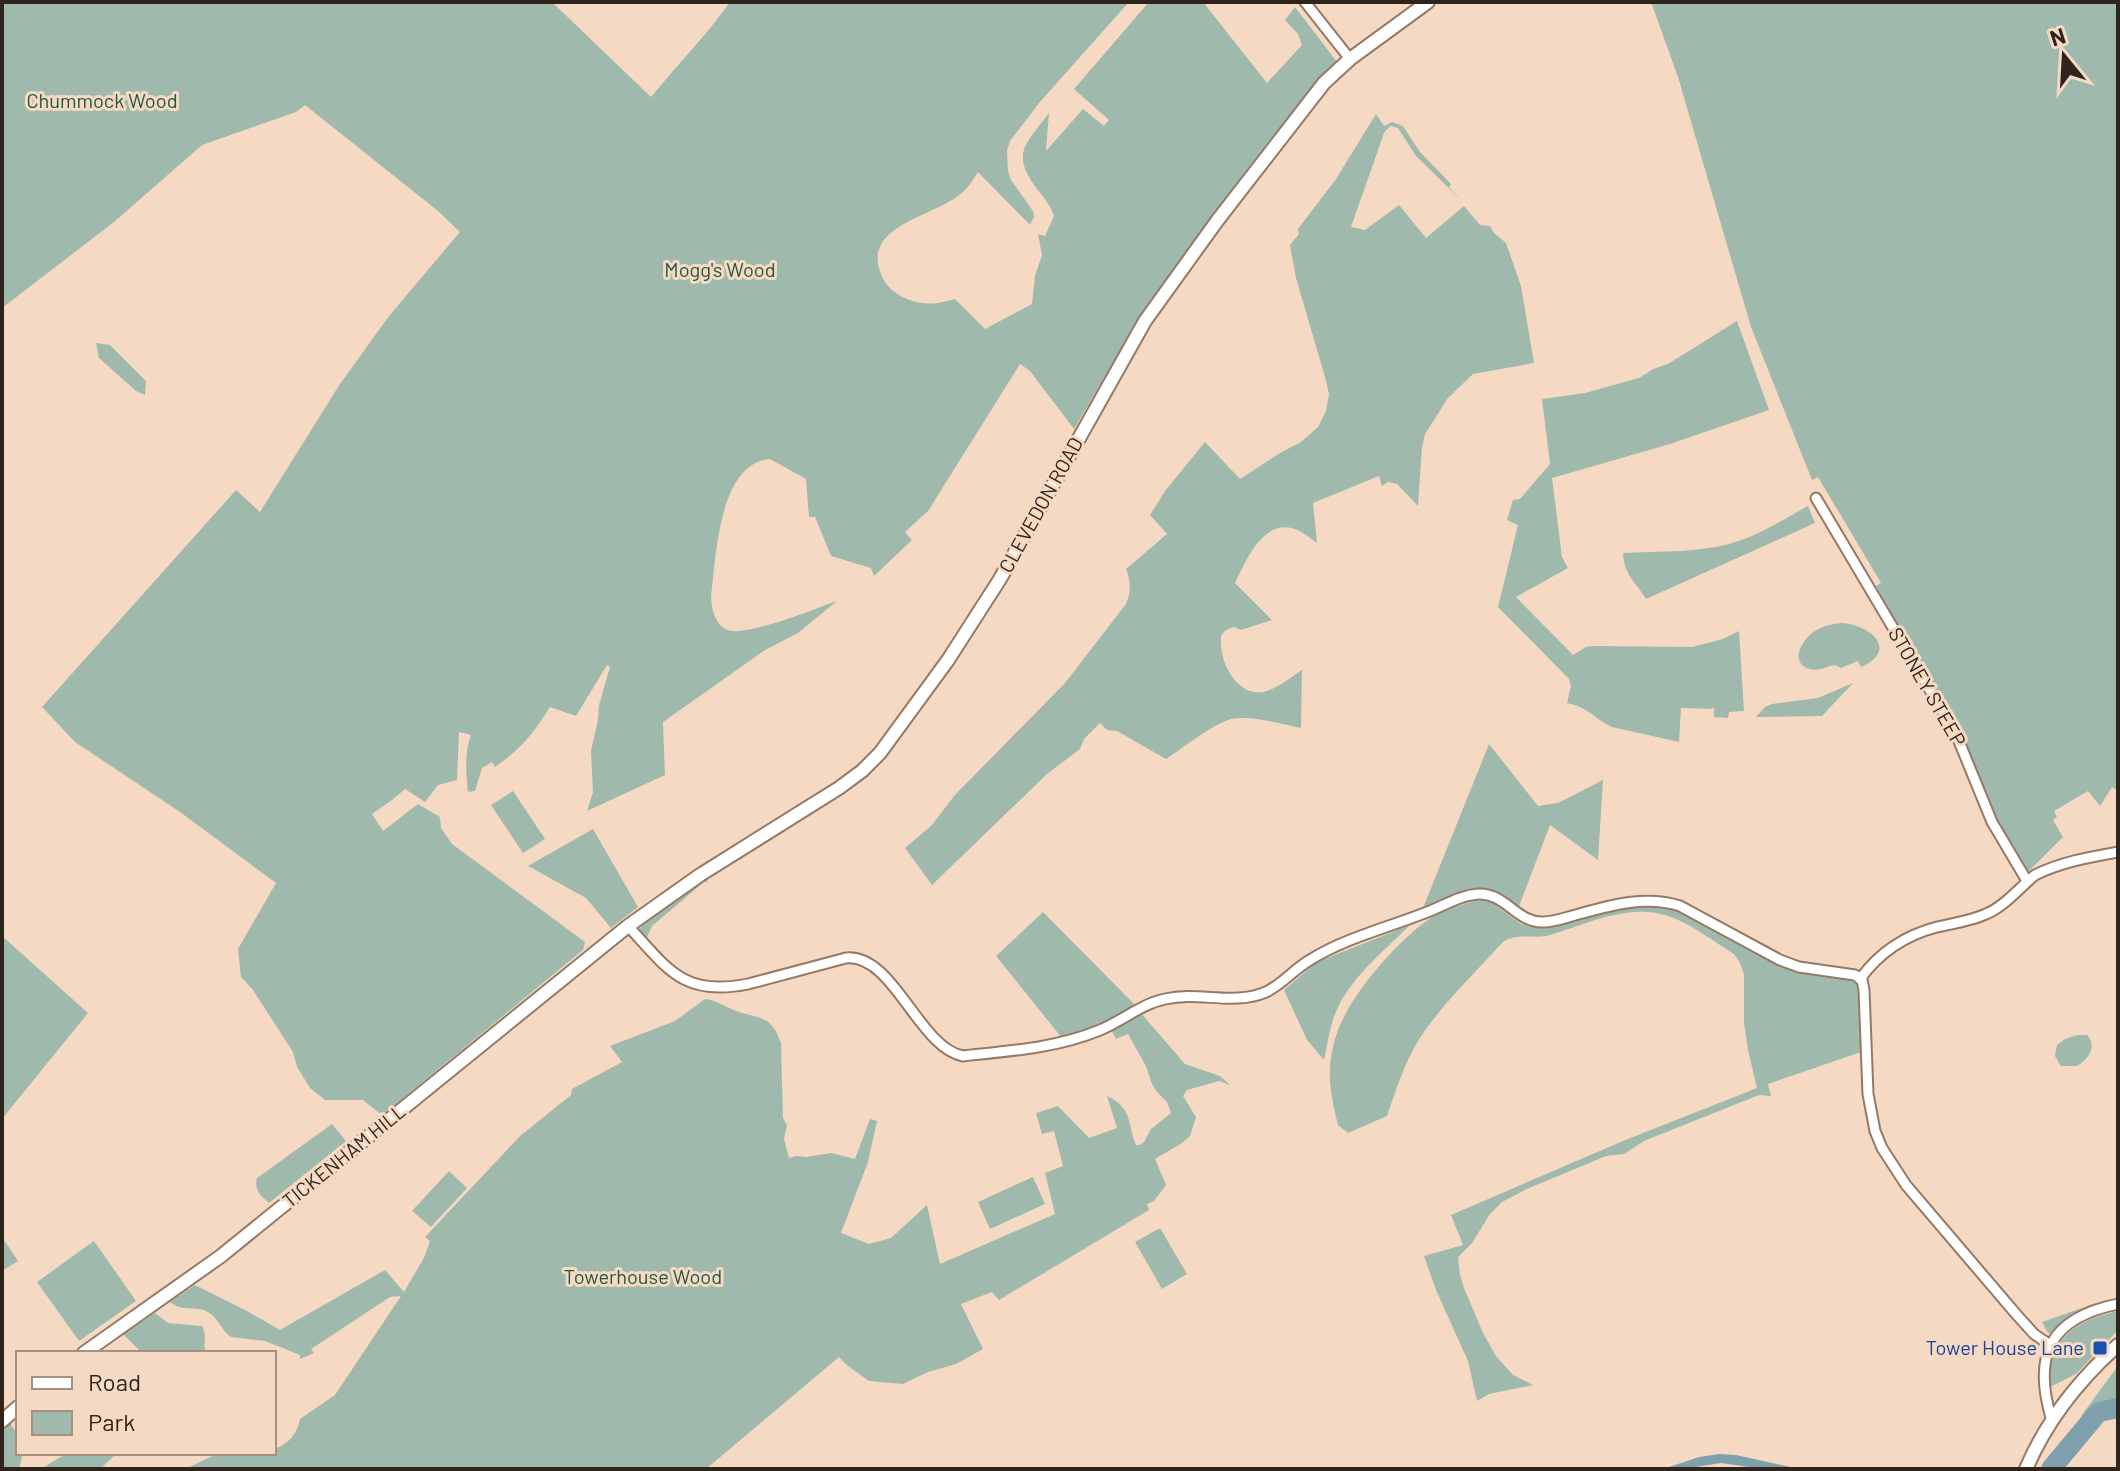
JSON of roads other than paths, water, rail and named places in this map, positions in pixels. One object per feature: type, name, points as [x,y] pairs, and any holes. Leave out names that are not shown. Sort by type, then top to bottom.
[{"type":"main road","name":"CLEVEDON ROAD","points":[[597,950],[700,875],[839,788],[886,747],[948,660],[1000,579],[1145,321],[1217,221],[1324,83],[1350,59],[1428,2]]},
{"type":"main road","name":"TICKENHAM HILL","points":[[87,1351],[221,1256],[597,950]]},
{"type":"main road","points":[[2029,1463],[2052,1421],[2090,1373],[2118,1345]]},
{"type":"street","points":[[1305,2],[1350,59]]},
{"type":"street","name":"STONEY STEEP","points":[[1816,498],[1956,734],[1992,822],[2027,881]]},
{"type":"street","points":[[1860,979],[1872,963],[1906,939],[1929,929],[1991,912],[2035,875],[2060,864],[2118,852]]},
{"type":"street","points":[[628,926],[674,974],[694,985],[706,987],[735,987],[846,958],[857,958],[876,969],[897,990],[945,1048],[963,1056],[1071,1040],[1102,1030],[1161,999],[1184,996],[1243,998],[1257,995],[1279,985],[1319,954],[1478,894],[1497,898],[1529,920],[1545,922],[1619,904],[1670,903],[1780,960],[1799,967],[1855,975],[1860,979],[1864,990],[1868,1094],[1875,1131],[1882,1148],[1906,1185],[2016,1314],[2050,1345]]},
{"type":"street","points":[[2052,1421],[2044,1390],[2044,1366],[2050,1345],[2066,1326],[2082,1315],[2118,1304]]},
{"type":"water","points":[[1719,1454],[1800,1469],[1762,1469],[1721,1463],[1663,1469]]},
{"type":"waterway","points":[[2051,1469],[2099,1412],[2118,1408]]},
{"type":"place","name":"Tower House Lane","points":[[2100,1348]]},
{"type":"park label","name":"Chummock Wood","points":[[102,101]]},
{"type":"park label","name":"Mogg's Wood","points":[[720,270]]},
{"type":"park label","name":"Towerhouse Wood","points":[[643,1277]]}]
